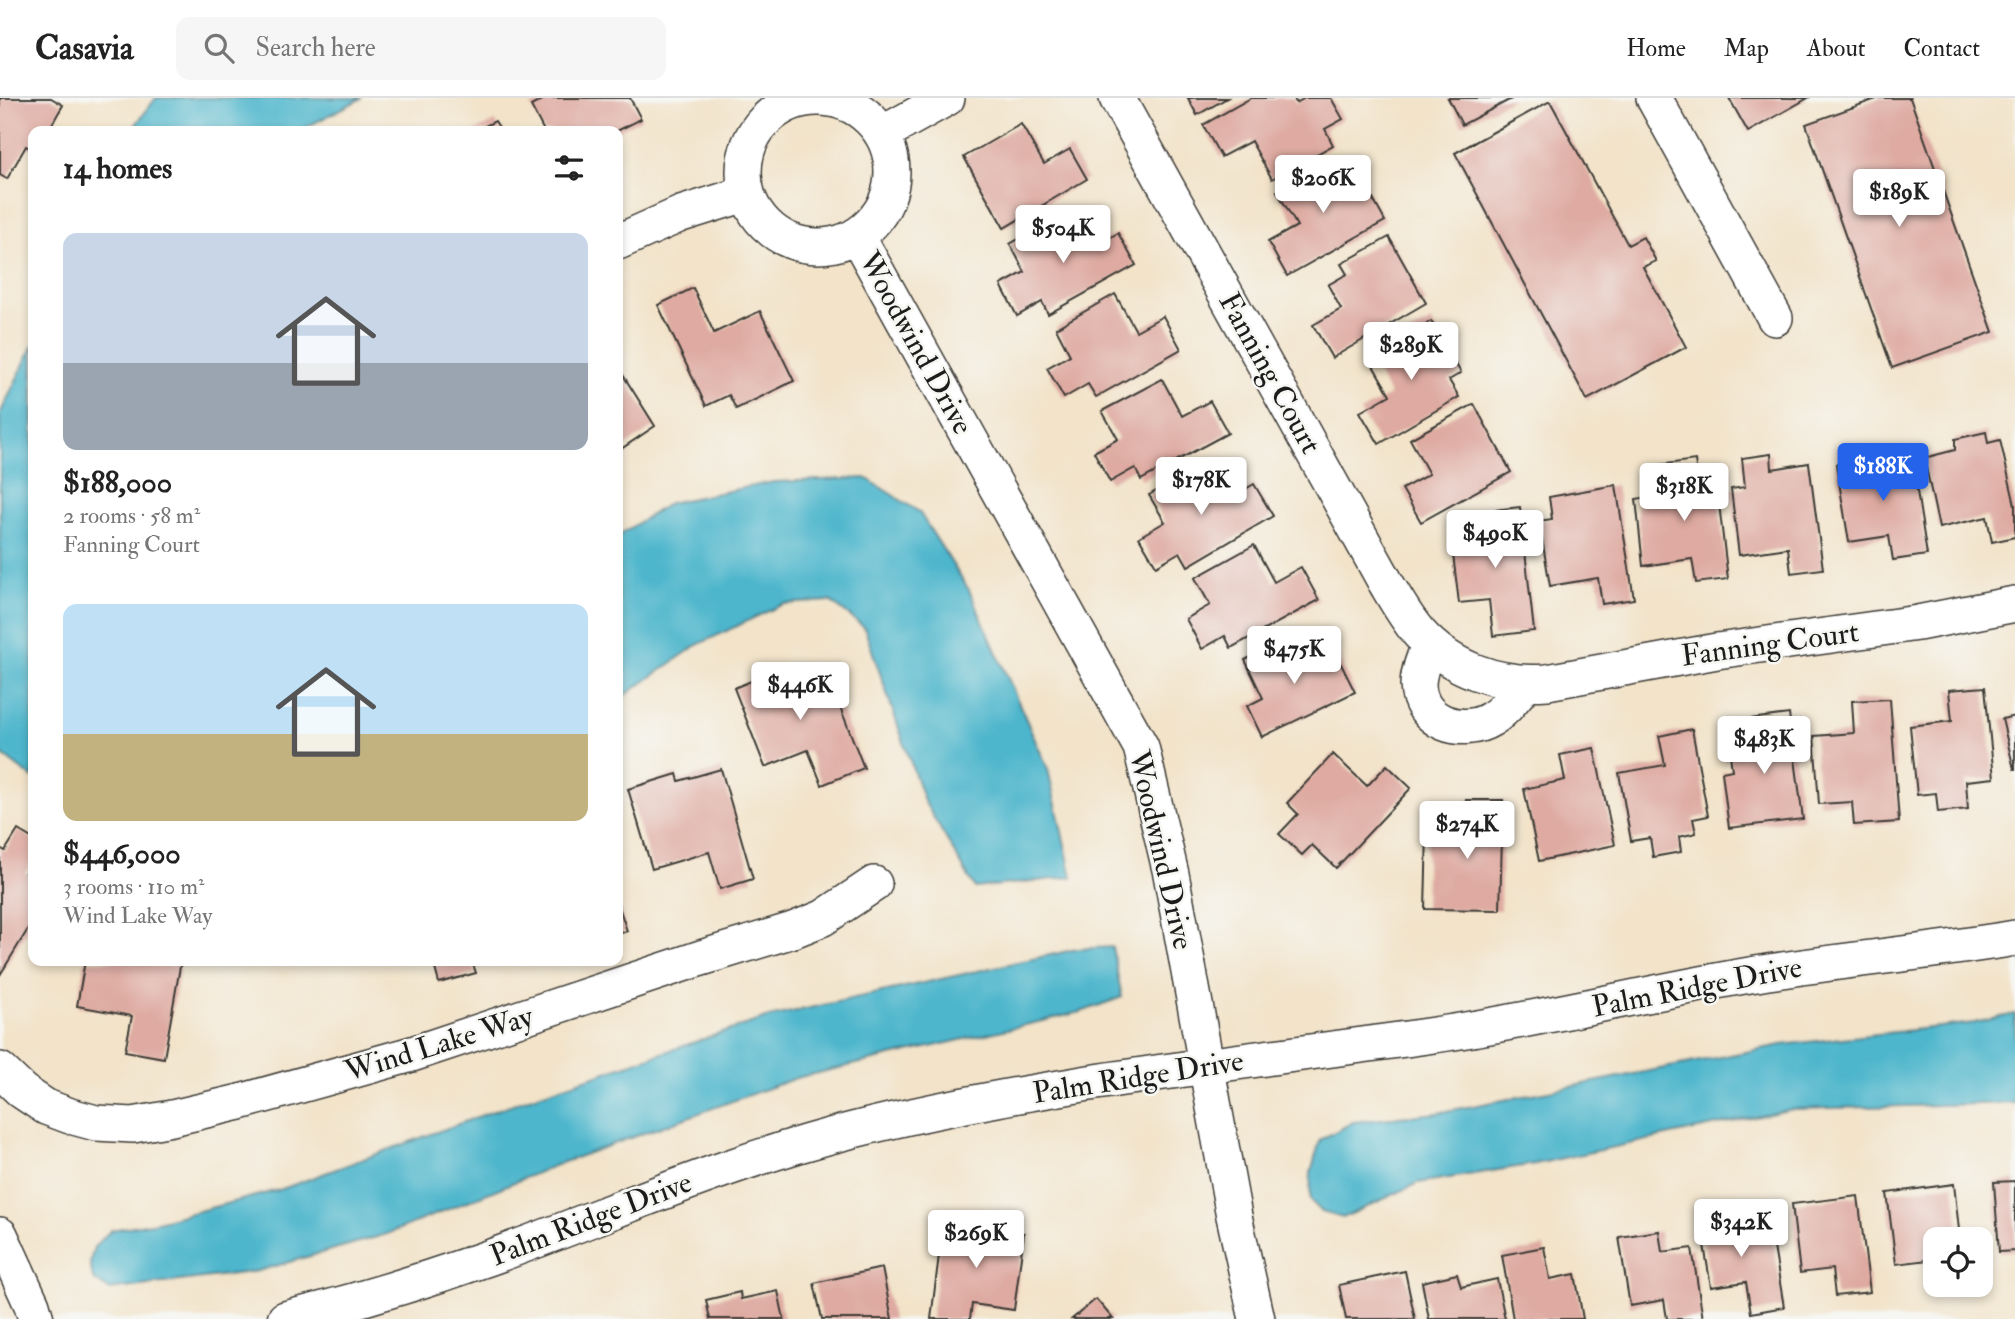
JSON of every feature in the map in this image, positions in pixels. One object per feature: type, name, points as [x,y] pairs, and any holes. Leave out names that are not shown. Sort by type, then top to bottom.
[{"type":"street","points":[[882,134],[947,98]]},
{"type":"street","name":"Fanning Court","points":[[1117,98],[1386,583],[1429,644],[1466,668],[1525,684],[1770,642],[1918,622],[2015,604]]},
{"type":"street","points":[[1654,98],[1775,318]]},
{"type":"street","points":[[827,99],[854,107],[882,134],[891,158],[891,184],[876,218],[857,236],[836,244],[797,244],[774,232],[756,214],[745,194],[743,175],[746,157],[762,123],[780,102],[827,99]]},
{"type":"street","points":[[623,240],[681,214],[745,194]]},
{"type":"street","name":"Woodwind Drive","points":[[857,236],[1141,747],[1171,874],[1234,1216],[1257,1319]]},
{"type":"street","points":[[1429,644],[1420,668],[1420,698],[1427,711],[1451,726],[1472,726],[1492,719],[1525,684]]},
{"type":"street","name":"Wind Lake Way","points":[[0,1070],[22,1091],[46,1107],[70,1116],[96,1123],[133,1125],[172,1118],[412,1054],[793,930],[848,904],[874,884]]},
{"type":"street","name":"Palm Ridge Drive","points":[[285,1319],[359,1300],[441,1274],[765,1155],[849,1131],[980,1101],[1207,1066],[1498,1026],[1749,975],[2015,938]]},
{"type":"street","points":[[0,1235],[36,1319]]},
{"type":"water","points":[[156,98],[362,98],[309,126],[135,126]]},
{"type":"water","points":[[28,355],[28,774],[0,753],[0,414]]},
{"type":"water","points":[[866,478],[919,512],[969,590],[1048,769],[1072,877],[975,888],[924,801],[864,627],[830,601],[783,604],[697,645],[623,697],[623,533],[669,503],[773,482]]},
{"type":"water","points":[[1112,947],[1122,997],[1081,1012],[796,1078],[561,1163],[387,1234],[258,1271],[109,1290],[93,1279],[90,1262],[94,1247],[111,1230],[157,1222],[282,1189],[529,1098],[769,1017],[1077,949]]},
{"type":"water","points":[[2015,1014],[2015,1103],[1793,1109],[1535,1164],[1418,1183],[1343,1218],[1322,1212],[1310,1200],[1311,1173],[1320,1140],[1353,1122],[1437,1113],[1781,1045],[1974,1023]]},
{"type":"building","points":[[0,98],[51,98],[63,105],[51,126],[28,126],[28,147],[26,146],[7,179],[0,175]]},
{"type":"building","points":[[546,98],[630,98],[641,119],[623,128],[541,126],[531,106]]},
{"type":"building","points":[[1188,98],[1227,98],[1197,115]]},
{"type":"building","points":[[1251,98],[1294,98],[1296,103],[1305,98],[1331,98],[1343,119],[1325,129],[1333,145],[1272,179],[1251,141],[1221,157],[1203,125]]},
{"type":"building","points":[[1448,98],[1513,98],[1462,125]]},
{"type":"building","points":[[1729,98],[1808,98],[1748,132]]},
{"type":"building","points":[[1879,98],[1910,98],[1993,332],[1892,368],[1806,124]]},
{"type":"building","points":[[1550,101],[1628,245],[1643,237],[1656,261],[1643,267],[1686,347],[1587,400],[1455,153]]},
{"type":"building","points":[[495,121],[498,126],[485,126]]},
{"type":"building","points":[[1021,124],[1044,164],[1070,149],[1087,179],[1004,228],[964,157]]},
{"type":"building","points":[[1337,156],[1353,184],[1362,179],[1385,221],[1287,276],[1268,242],[1297,226],[1277,191]]},
{"type":"building","points":[[1070,210],[1091,248],[1118,233],[1136,265],[1048,314],[1042,302],[1017,316],[1001,285],[1025,272],[1010,244]]},
{"type":"building","points":[[1389,237],[1426,303],[1332,358],[1313,325],[1341,309],[1328,285],[1347,274],[1341,264]]},
{"type":"building","points":[[693,288],[714,333],[760,311],[794,381],[736,409],[729,395],[706,406],[658,305]]},
{"type":"building","points":[[1115,294],[1136,331],[1163,316],[1181,349],[1096,397],[1088,384],[1064,398],[1047,368],[1070,355],[1056,328]]},
{"type":"building","points":[[1431,321],[1461,373],[1449,380],[1459,397],[1379,444],[1360,412],[1390,395],[1368,357]]},
{"type":"building","points":[[623,375],[655,426],[623,448]]},
{"type":"building","points":[[1162,379],[1182,416],[1210,401],[1228,433],[1141,480],[1135,468],[1110,482],[1094,452],[1118,439],[1102,411]]},
{"type":"building","points":[[1474,404],[1511,472],[1421,522],[1402,489],[1429,474],[1410,439]]},
{"type":"building","points":[[1986,432],[1988,443],[2000,440],[2015,505],[2015,537],[1992,542],[1987,517],[1939,528],[1924,458],[1955,450],[1955,439]]},
{"type":"building","points":[[1911,453],[1927,555],[1893,560],[1889,536],[1849,542],[1836,464]]},
{"type":"building","points":[[1771,454],[1772,469],[1809,463],[1823,569],[1791,573],[1788,548],[1739,555],[1731,489],[1745,487],[1742,458]]},
{"type":"building","points":[[1695,460],[1698,481],[1716,479],[1728,579],[1696,583],[1692,559],[1643,566],[1636,499],[1662,495],[1658,465]]},
{"type":"building","points":[[1207,462],[1229,499],[1254,484],[1273,516],[1188,566],[1180,552],[1156,566],[1139,537],[1165,522],[1149,495]]},
{"type":"building","points":[[1616,485],[1634,599],[1602,604],[1598,578],[1550,586],[1539,521],[1552,519],[1549,497]]},
{"type":"building","points":[[1520,507],[1534,631],[1493,636],[1489,600],[1459,603],[1450,530],[1487,526],[1485,511]]},
{"type":"building","points":[[1254,545],[1274,582],[1301,567],[1319,600],[1231,648],[1225,636],[1202,649],[1186,619],[1210,605],[1195,578]]},
{"type":"building","points":[[1303,642],[1314,665],[1336,654],[1355,692],[1262,737],[1247,706],[1263,698],[1245,660],[1276,644],[1281,653]]},
{"type":"building","points":[[824,666],[864,768],[822,785],[808,750],[765,767],[734,688],[783,668],[788,680]]},
{"type":"building","points":[[1985,687],[1994,778],[1966,781],[1968,809],[1938,812],[1936,793],[1917,795],[1910,726],[1952,721],[1949,690]]},
{"type":"building","points":[[1890,699],[1899,822],[1854,825],[1852,802],[1819,804],[1814,736],[1854,733],[1852,701]]},
{"type":"building","points":[[1789,714],[1803,819],[1729,828],[1722,772],[1732,770],[1729,747],[1752,744],[1749,719]]},
{"type":"building","points":[[2015,716],[2015,769],[2014,769],[2002,719]]},
{"type":"building","points":[[1692,729],[1708,816],[1693,819],[1696,833],[1679,837],[1681,852],[1653,857],[1650,838],[1631,841],[1619,773],[1665,765],[1659,736]]},
{"type":"building","points":[[1594,748],[1615,845],[1539,861],[1524,789],[1565,780],[1560,755]]},
{"type":"building","points":[[1333,754],[1367,786],[1387,765],[1411,788],[1336,868],[1312,845],[1302,855],[1279,834],[1298,814],[1287,803]]},
{"type":"building","points":[[721,769],[753,879],[720,889],[709,852],[652,869],[628,789],[677,774],[679,781]]},
{"type":"building","points":[[1466,800],[1503,800],[1500,910],[1425,909],[1427,832],[1465,832]]},
{"type":"building","points":[[18,830],[28,836],[28,868],[25,873],[28,875],[28,929],[0,975],[0,848],[5,851]]},
{"type":"building","points":[[84,966],[180,966],[164,1058],[125,1051],[132,1016],[77,1006]]},
{"type":"building","points":[[434,966],[474,966],[476,973],[439,983]]},
{"type":"building","points":[[2015,1181],[2015,1251],[1999,1252],[1994,1182]]},
{"type":"building","points":[[1954,1184],[1959,1227],[1923,1227],[1923,1261],[1896,1264],[1887,1193]]},
{"type":"building","points":[[1858,1196],[1870,1292],[1835,1296],[1832,1269],[1800,1273],[1792,1204]]},
{"type":"building","points":[[1743,1208],[1748,1239],[1772,1235],[1784,1307],[1751,1313],[1746,1282],[1711,1287],[1699,1215]]},
{"type":"building","points":[[943,1223],[1024,1233],[1014,1310],[972,1304],[970,1319],[931,1319]]},
{"type":"building","points":[[1659,1231],[1662,1252],[1692,1248],[1703,1319],[1667,1319],[1664,1300],[1630,1306],[1619,1237]]},
{"type":"building","points":[[1544,1247],[1550,1279],[1575,1274],[1583,1319],[1513,1319],[1502,1255]]},
{"type":"building","points":[[882,1268],[892,1319],[822,1319],[814,1283]]},
{"type":"building","points":[[1405,1271],[1415,1319],[1346,1319],[1339,1285]]},
{"type":"building","points":[[1457,1274],[1461,1287],[1497,1279],[1505,1319],[1429,1319],[1422,1282]]},
{"type":"building","points":[[778,1291],[784,1319],[710,1319],[706,1300],[740,1292],[741,1299]]},
{"type":"building","points":[[1096,1299],[1113,1319],[1072,1319]]}]
